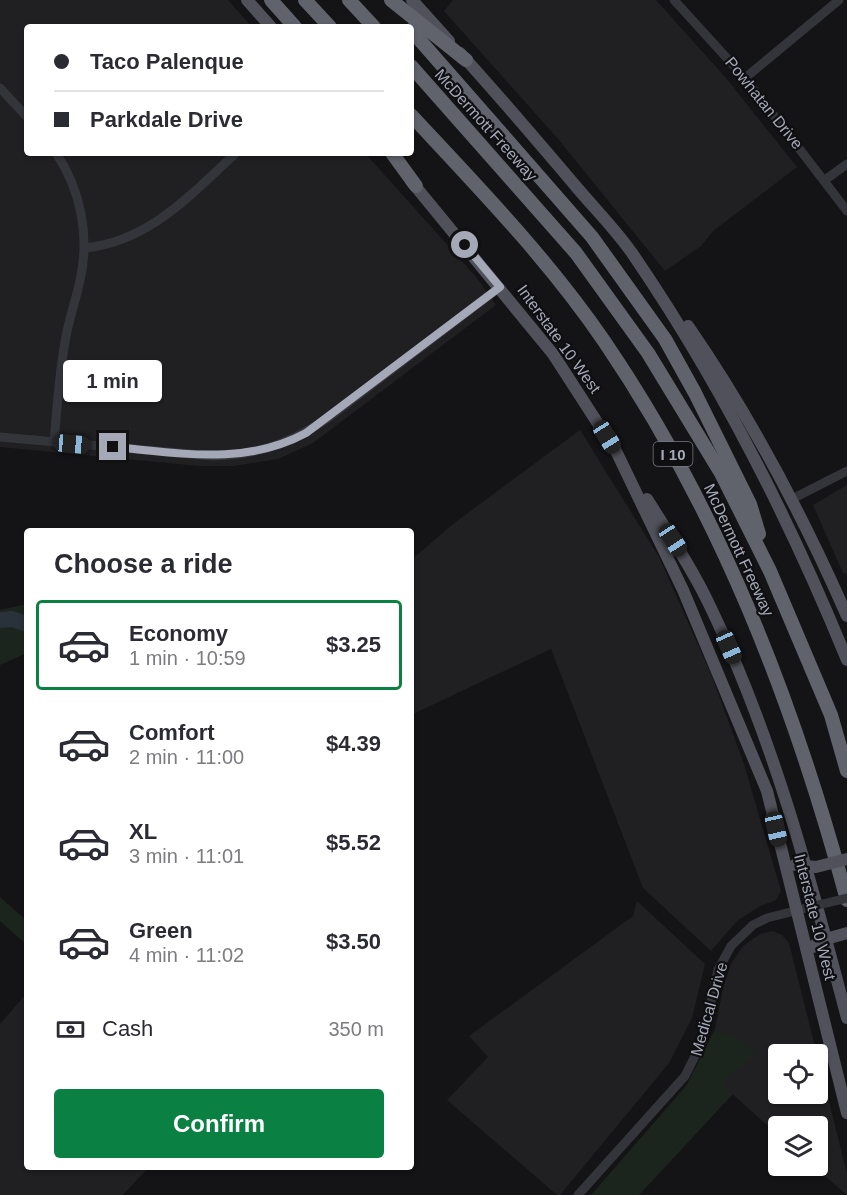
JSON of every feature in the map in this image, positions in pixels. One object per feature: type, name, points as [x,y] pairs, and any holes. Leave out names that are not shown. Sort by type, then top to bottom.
[{"type":"highway","points":[[271,0],[292,24]]},
{"type":"highway","points":[[305,0],[327,24]]},
{"type":"highway","points":[[349,0],[372,24]]},
{"type":"highway","points":[[385,0],[406,24]]},
{"type":"highway","points":[[391,0],[466,60]]},
{"type":"highway","points":[[414,33],[592,237],[665,339],[695,393],[750,504],[770,571]]},
{"type":"highway","name":"McDermott Freeway","points":[[414,69],[576,253],[648,353],[721,473],[770,571],[820,686],[847,771]]},
{"type":"highway","name":"McDermott Freeway","points":[[414,118],[539,257],[603,340],[693,488],[766,648],[807,758],[847,899]]},
{"type":"highway","points":[[394,156],[416,186]]},
{"type":"main road","points":[[247,0],[269,24]]},
{"type":"main road","points":[[412,0],[518,116],[661,288],[752,423],[792,499],[847,616]]},
{"type":"main road","name":"Interstate 10 West","points":[[389,156],[500,287],[553,354],[617,453],[718,669],[767,792],[847,1113]]},
{"type":"main road","points":[[631,252],[718,389],[808,568],[847,660]]},
{"type":"main road","points":[[617,453],[684,558],[738,668],[794,822],[847,1018]]},
{"type":"main road","points":[[780,847],[795,865],[816,867],[847,860]]},
{"type":"main road","points":[[809,964],[813,947],[819,941],[847,933]]},
{"type":"street","name":"Powhatan Drive","points":[[674,0],[744,78],[847,211]]},
{"type":"street","points":[[744,78],[839,0]]},
{"type":"street","points":[[0,88],[24,114]]},
{"type":"street","points":[[54,442],[65,341],[81,278],[85,248],[81,209],[70,179],[58,156]]},
{"type":"street","points":[[85,248],[116,243],[156,224],[233,156]]},
{"type":"street","points":[[825,180],[847,164]]},
{"type":"street","points":[[0,437],[213,456],[245,454],[273,448],[306,433],[328,418],[500,287]]},
{"type":"street","points":[[792,499],[847,471]]},
{"type":"street","name":"Medical Drive","points":[[578,1195],[685,1076],[702,1042],[718,970],[731,946],[753,926],[796,910],[847,899]]},
{"type":"shaded area","points":[[0,0],[228,0],[249,24],[24,24],[24,156],[368,156],[477,278],[496,305],[313,443],[278,459],[234,466],[199,466],[0,447]]},
{"type":"shaded area","points":[[453,0],[656,0],[726,78],[797,167],[713,231],[701,246],[665,271],[559,140],[444,11]]},
{"type":"shaded area","points":[[580,430],[659,557],[711,674],[744,764],[781,891],[776,900],[760,906],[737,921],[711,951],[643,888],[551,649],[414,714],[414,557],[453,524]]},
{"type":"shaded area","points":[[847,485],[847,574],[843,573],[813,505]]},
{"type":"shaded area","points":[[24,605],[24,654],[0,665],[0,610]]},
{"type":"shaded area","points":[[0,897],[24,918],[24,942],[0,921]]},
{"type":"shaded area","points":[[637,901],[705,964],[692,1018],[669,1063],[560,1195],[557,1195],[447,1100],[488,1057],[469,1036],[633,916]]},
{"type":"shaded area","points":[[773,931],[782,935],[789,943],[814,1044],[768,1044],[768,1104],[828,1104],[828,1097],[847,1174],[847,1195],[825,1176],[828,1176],[828,1116],[768,1116],[768,1126],[707,1071],[723,988],[731,964],[743,946],[760,934]]},
{"type":"shaded area","points":[[24,996],[24,1170],[146,1170],[123,1195],[0,1195],[0,1024]]},
{"type":"shaded area","points":[[714,1031],[733,1035],[756,1053],[721,1083],[733,1094],[639,1195],[591,1195],[686,1086]]},
{"type":"waterway","points":[[0,620],[12,619],[24,623]]},
{"type":"route","points":[[113,447],[213,456],[235,455],[273,448],[306,433],[500,287],[465,245]]}]
